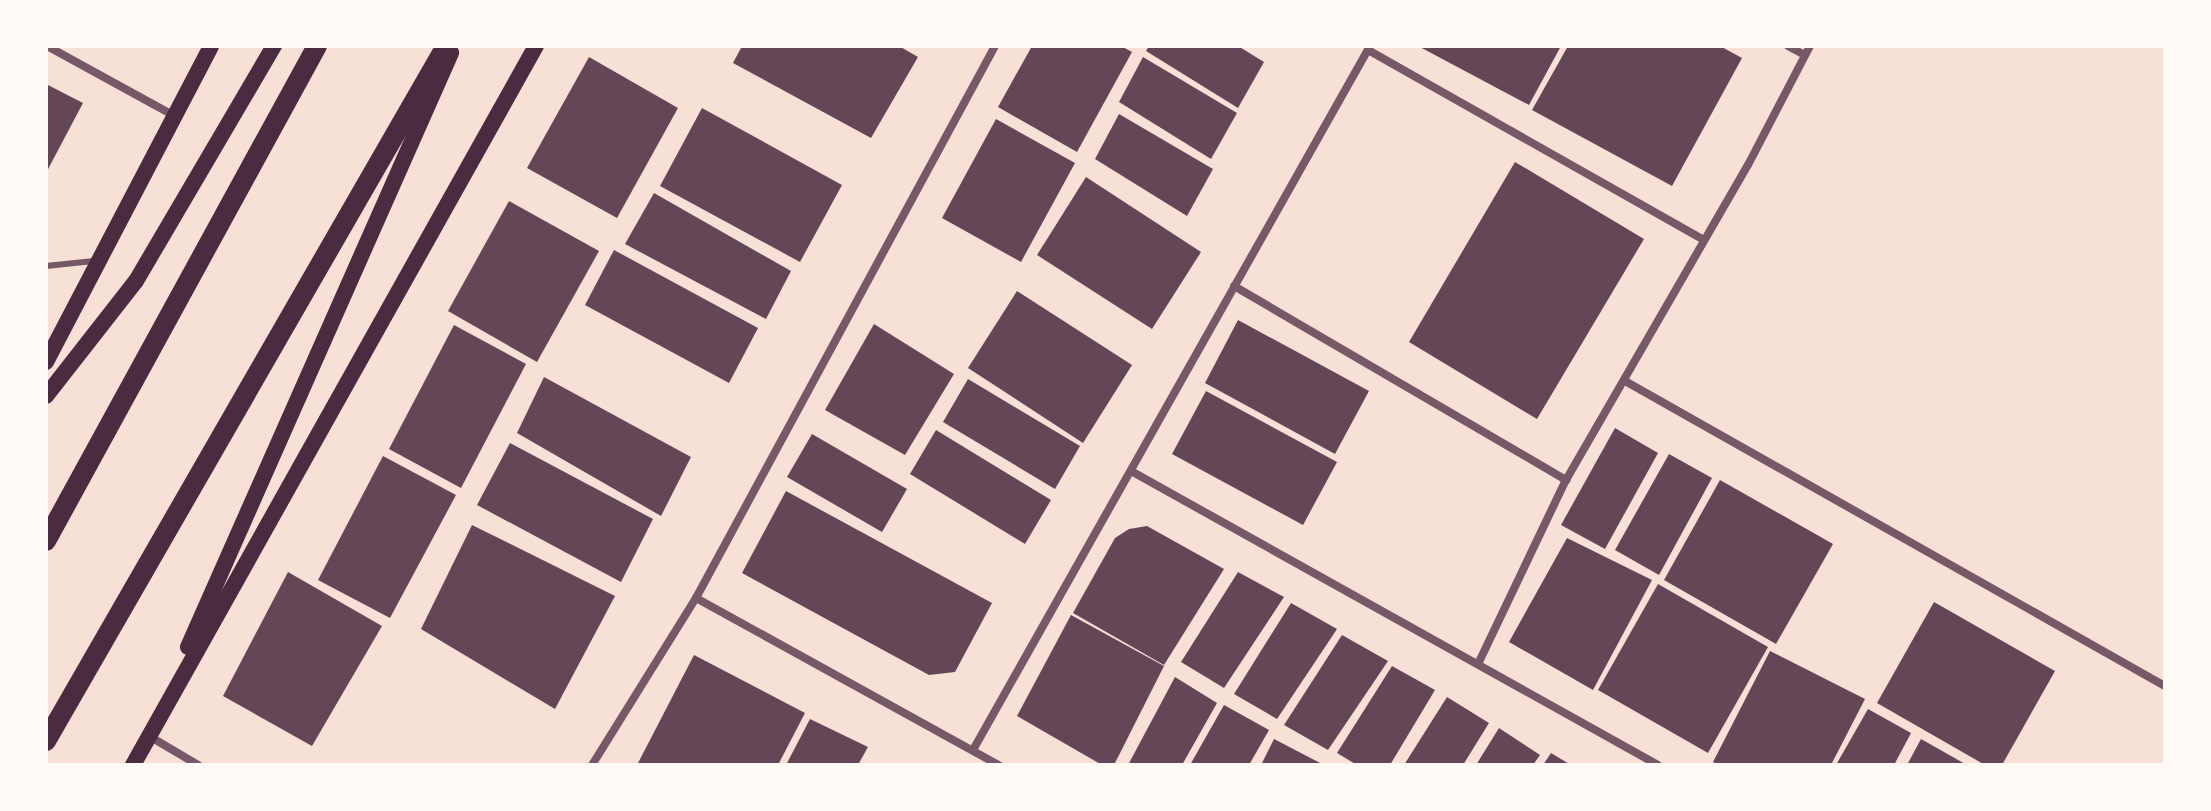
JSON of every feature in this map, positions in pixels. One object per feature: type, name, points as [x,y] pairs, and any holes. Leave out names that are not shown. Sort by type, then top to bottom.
[{"type":"main road","points":[[46,362],[211,46]]},
{"type":"main road","points":[[46,396],[136,281],[274,46]]},
{"type":"main road","points":[[46,541],[317,46]]},
{"type":"main road","points":[[46,741],[446,46]]},
{"type":"main road","points":[[149,736],[454,46]]},
{"type":"main road","points":[[133,765],[536,46]]},
{"type":"street","points":[[47,46],[173,115]]},
{"type":"street","points":[[592,765],[696,598],[995,46]]},
{"type":"street","points":[[1788,46],[1805,55]]},
{"type":"street","points":[[1479,662],[1566,480],[1748,165],[1810,46]]},
{"type":"street","points":[[973,750],[1369,48],[1704,240]]},
{"type":"street","points":[[1234,286],[1566,480]]},
{"type":"street","points":[[1625,381],[2165,686]]},
{"type":"street","points":[[1131,471],[1479,662],[1658,765]]},
{"type":"street","points":[[696,598],[999,765]]},
{"type":"street","points":[[149,736],[198,765]]},
{"type":"lane","points":[[46,266],[98,261]]},
{"type":"building","points":[[742,46],[899,46],[918,57],[871,138],[733,63]]},
{"type":"building","points":[[1032,46],[1121,46],[1132,52],[1077,152],[998,107]]},
{"type":"building","points":[[1149,46],[1238,46],[1264,62],[1238,108],[1146,51]]},
{"type":"building","points":[[1418,46],[1561,46],[1529,105]]},
{"type":"building","points":[[1568,46],[1720,46],[1742,58],[1672,186],[1532,110]]},
{"type":"building","points":[[589,57],[678,108],[617,218],[527,168]]},
{"type":"building","points":[[1143,57],[1237,113],[1211,159],[1119,102]]},
{"type":"building","points":[[46,84],[83,103],[46,173]]},
{"type":"building","points":[[702,108],[842,185],[800,262],[660,186]]},
{"type":"building","points":[[1119,114],[1213,169],[1187,216],[1095,159]]},
{"type":"building","points":[[996,119],[1075,163],[1021,262],[942,218]]},
{"type":"building","points":[[1515,162],[1644,239],[1537,419],[1409,342]]},
{"type":"building","points":[[1086,177],[1201,252],[1152,329],[1037,255]]},
{"type":"building","points":[[654,193],[791,271],[766,319],[625,244]]},
{"type":"building","points":[[509,201],[599,251],[537,362],[448,311]]},
{"type":"building","points":[[614,250],[758,328],[729,383],[585,305]]},
{"type":"building","points":[[1017,291],[1132,365],[1083,443],[968,368]]},
{"type":"building","points":[[1238,320],[1369,391],[1335,454],[1205,383]]},
{"type":"building","points":[[874,324],[954,374],[905,455],[825,410]]},
{"type":"building","points":[[454,325],[526,364],[461,488],[389,449]]},
{"type":"building","points":[[544,377],[691,457],[661,516],[517,433]]},
{"type":"building","points":[[968,379],[1080,446],[1055,489],[943,422]]},
{"type":"building","points":[[1206,391],[1337,462],[1303,525],[1172,454]]},
{"type":"building","points":[[1615,428],[1658,453],[1605,549],[1561,525]]},
{"type":"building","points":[[936,430],[1051,500],[1025,544],[910,474]]},
{"type":"building","points":[[812,434],[907,489],[882,532],[787,477]]},
{"type":"building","points":[[510,443],[653,519],[621,582],[477,505]]},
{"type":"building","points":[[1669,454],[1712,478],[1659,575],[1615,550]]},
{"type":"building","points":[[383,456],[456,495],[390,618],[318,580]]},
{"type":"building","points":[[1720,480],[1833,544],[1776,644],[1664,580]]},
{"type":"building","points":[[786,491],[992,603],[955,672],[929,675],[742,573]]},
{"type":"building","points":[[472,525],[615,596],[555,709],[421,629]]},
{"type":"building","points":[[1147,526],[1224,569],[1164,665],[1073,613],[1115,538],[1129,529]]},
{"type":"building","points":[[1567,538],[1652,580],[1593,690],[1509,642]]},
{"type":"building","points":[[288,572],[382,626],[312,746],[223,696]]},
{"type":"building","points":[[1238,572],[1284,597],[1224,688],[1181,662]]},
{"type":"building","points":[[1658,584],[1768,647],[1708,753],[1598,690]]},
{"type":"building","points":[[1934,602],[2055,671],[2002,765],[1985,765],[1877,703]]},
{"type":"building","points":[[1291,603],[1337,629],[1277,719],[1234,694]]},
{"type":"building","points":[[1071,615],[1164,666],[1114,765],[1102,765],[1017,716]]},
{"type":"building","points":[[1342,635],[1388,661],[1328,750],[1284,725]]},
{"type":"building","points":[[1770,651],[1865,699],[1831,765],[1719,765],[1713,762]]},
{"type":"building","points":[[694,655],[805,713],[778,765],[637,765]]},
{"type":"building","points":[[1392,666],[1435,690],[1390,765],[1357,765],[1337,753]]},
{"type":"building","points":[[1175,677],[1217,703],[1182,765],[1128,765]]},
{"type":"building","points":[[1447,697],[1489,723],[1463,765],[1404,765]]},
{"type":"building","points":[[1224,705],[1269,730],[1249,765],[1190,765]]},
{"type":"building","points":[[1868,709],[1911,733],[1894,765],[1836,765]]},
{"type":"building","points":[[810,719],[868,747],[858,765],[786,765]]},
{"type":"building","points":[[1499,728],[1540,755],[1533,765],[1476,765]]},
{"type":"building","points":[[1274,739],[1324,765],[1261,765]]},
{"type":"building","points":[[1921,739],[1967,765],[1907,765]]},
{"type":"building","points":[[1551,753],[1571,765],[1543,765]]}]
